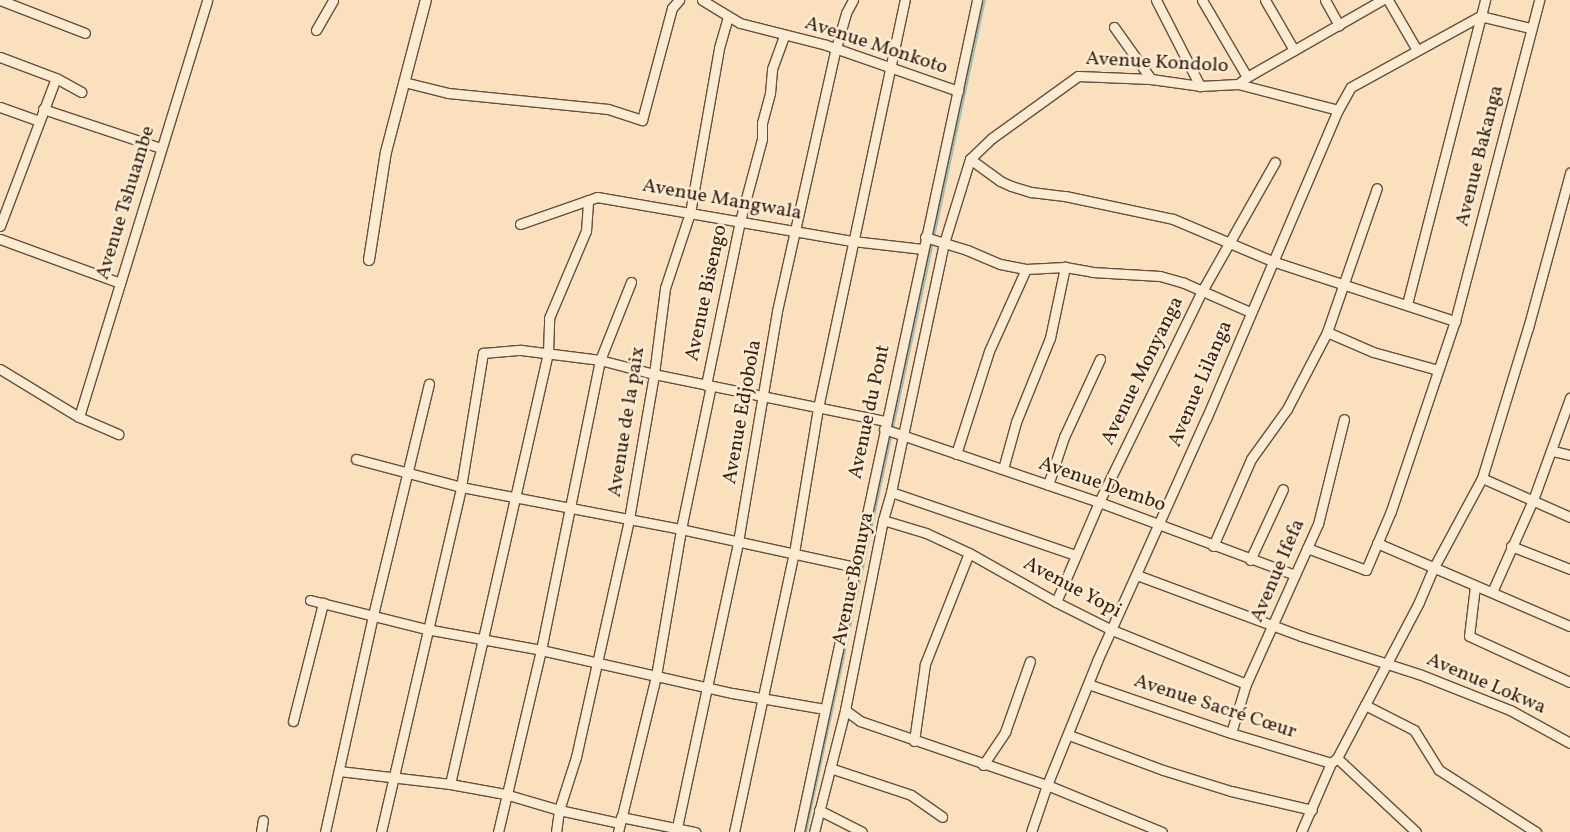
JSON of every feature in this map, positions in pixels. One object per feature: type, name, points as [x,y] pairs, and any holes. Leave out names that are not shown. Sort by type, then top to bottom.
[{"type":"street","points":[[0,0],[85,33]]},
{"type":"street","name":"Avenue Tshuambe","points":[[79,417],[207,0]]},
{"type":"street","points":[[316,30],[333,0]]},
{"type":"street","points":[[368,260],[386,152],[426,0]]},
{"type":"street","points":[[404,82],[448,94],[608,108],[642,120],[672,8],[679,0]]},
{"type":"street","name":"Avenue Monkoto","points":[[702,0],[740,23],[836,48],[958,91]]},
{"type":"street","name":"Avenue Edjobola","points":[[676,830],[738,542],[777,311],[836,48],[846,13],[852,0]]},
{"type":"street","points":[[734,832],[794,553],[818,408],[892,69],[905,0]]},
{"type":"street","name":"Avenue du Pont","points":[[799,832],[855,566],[891,430],[923,249],[934,240],[958,91],[977,0]]},
{"type":"street","points":[[1156,0],[1200,86]]},
{"type":"street","points":[[1202,0],[1247,77]]},
{"type":"street","points":[[1266,0],[1294,50]]},
{"type":"street","points":[[1325,0],[1339,25]]},
{"type":"street","points":[[1238,84],[1247,77],[1382,0]]},
{"type":"street","points":[[1388,0],[1417,50]]},
{"type":"street","points":[[1407,304],[1485,0]]},
{"type":"street","name":"Avenue Bakanga","points":[[1307,548],[1366,570],[1391,510],[1455,320],[1502,147],[1530,28],[1539,0]]},
{"type":"street","points":[[1480,16],[1530,28]]},
{"type":"street","name":"Avenue Lilanga","points":[[1031,832],[1047,785],[1088,684],[1160,524],[1338,110],[1351,87],[1480,16]]},
{"type":"street","name":"Avenue de la paix","points":[[556,832],[559,810],[576,757],[595,663],[629,519],[654,374],[665,288],[690,213],[719,48],[728,17]]},
{"type":"street","points":[[1114,27],[1151,79]]},
{"type":"street","name":"Avenue Bisengo","points":[[619,824],[656,676],[681,530],[740,222],[762,139],[762,123],[770,93],[772,69],[784,36]]},
{"type":"street","points":[[0,57],[56,78],[81,92]]},
{"type":"street","name":"Avenue Kondolo","points":[[970,159],[992,138],[1071,79],[1078,76],[1151,79],[1200,86],[1238,84],[1338,110]]},
{"type":"street","points":[[0,226],[38,120],[56,78]]},
{"type":"street","points":[[0,107],[38,120]]},
{"type":"street","points":[[43,109],[161,148]]},
{"type":"street","points":[[970,159],[1000,181],[1030,192],[1065,196],[1174,219],[1272,261],[1455,320]]},
{"type":"street","name":"Avenue Bonuya","points":[[814,832],[845,710],[883,520],[891,492],[891,430],[934,240],[970,159]]},
{"type":"street","name":"Avenue Monyanga","points":[[1056,602],[1099,502],[1202,291],[1276,162]]},
{"type":"street","points":[[1302,832],[1334,760],[1365,705],[1419,602],[1433,569],[1482,478],[1528,328],[1570,173]]},
{"type":"street","points":[[1213,546],[1251,459],[1288,409],[1328,332],[1346,284],[1377,188]]},
{"type":"street","name":"Avenue Mangwala","points":[[520,224],[597,197],[853,241],[923,249]]},
{"type":"street","points":[[450,784],[548,353],[549,318],[586,231],[588,200]]},
{"type":"street","points":[[0,239],[120,283]]},
{"type":"street","points":[[934,240],[1000,264],[1026,269],[1065,268],[1092,272],[1160,276],[1184,283],[1250,312]]},
{"type":"street","points":[[1003,469],[1016,422],[1050,338],[1065,268]]},
{"type":"street","points":[[956,454],[989,351],[1026,269]]},
{"type":"street","points":[[498,832],[541,650],[600,360],[631,282]]},
{"type":"street","points":[[1328,332],[1373,352],[1438,370]]},
{"type":"street","name":"Avenue Dembo","points":[[461,487],[483,353],[521,350],[600,360],[654,374],[818,408],[891,430],[1099,502],[1250,560],[1296,575]]},
{"type":"street","points":[[1048,485],[1064,437],[1100,359]]},
{"type":"street","points":[[0,369],[79,417],[118,434]]},
{"type":"street","points":[[325,832],[373,616],[428,384]]},
{"type":"street","points":[[1492,592],[1533,500],[1569,404]]},
{"type":"street","name":"Avenue Ifefa","points":[[1231,733],[1246,684],[1274,626],[1318,524],[1344,419]]},
{"type":"street","points":[[1552,451],[1570,455]]},
{"type":"street","points":[[356,460],[461,487],[629,519],[855,566]]},
{"type":"street","points":[[1482,478],[1570,518]]},
{"type":"street","points":[[381,832],[426,628],[461,487]]},
{"type":"street","points":[[1250,560],[1283,489]]},
{"type":"street","points":[[891,492],[1075,555]]},
{"type":"street","name":"Avenue Yopi","points":[[883,520],[926,533],[969,553],[1056,602],[1112,630],[1246,684]]},
{"type":"street","points":[[1377,543],[1433,569],[1570,626]]},
{"type":"street","points":[[1511,546],[1570,569]]},
{"type":"street","points":[[914,741],[925,664],[969,553]]},
{"type":"street","name":"Avenue Lokwa","points":[[1137,575],[1274,626],[1387,662],[1510,710],[1570,743]]},
{"type":"street","points":[[1475,586],[1470,636],[1570,682]]},
{"type":"street","points":[[310,600],[426,628],[541,650],[708,688],[825,709]]},
{"type":"street","points":[[292,721],[323,603]]},
{"type":"street","points":[[983,765],[1006,732],[1030,661]]},
{"type":"street","name":"Avenue Sacré Cœur","points":[[1088,684],[1231,733],[1334,760]]},
{"type":"street","points":[[1365,705],[1414,730],[1439,770],[1536,832]]},
{"type":"street","points":[[845,710],[860,721],[983,765],[1047,785],[1162,832]]},
{"type":"street","points":[[1068,735],[1163,770],[1231,791],[1312,810]]},
{"type":"street","points":[[1334,760],[1416,832]]},
{"type":"street","points":[[830,768],[911,796],[942,817]]},
{"type":"street","points":[[339,771],[450,784],[506,794],[559,810],[619,824],[695,832]]},
{"type":"street","points":[[819,810],[862,832]]},
{"type":"street","points":[[262,832],[263,820]]},
{"type":"waterway","points":[[933,237],[984,0]]},
{"type":"waterway","points":[[805,832],[932,242]]}]
